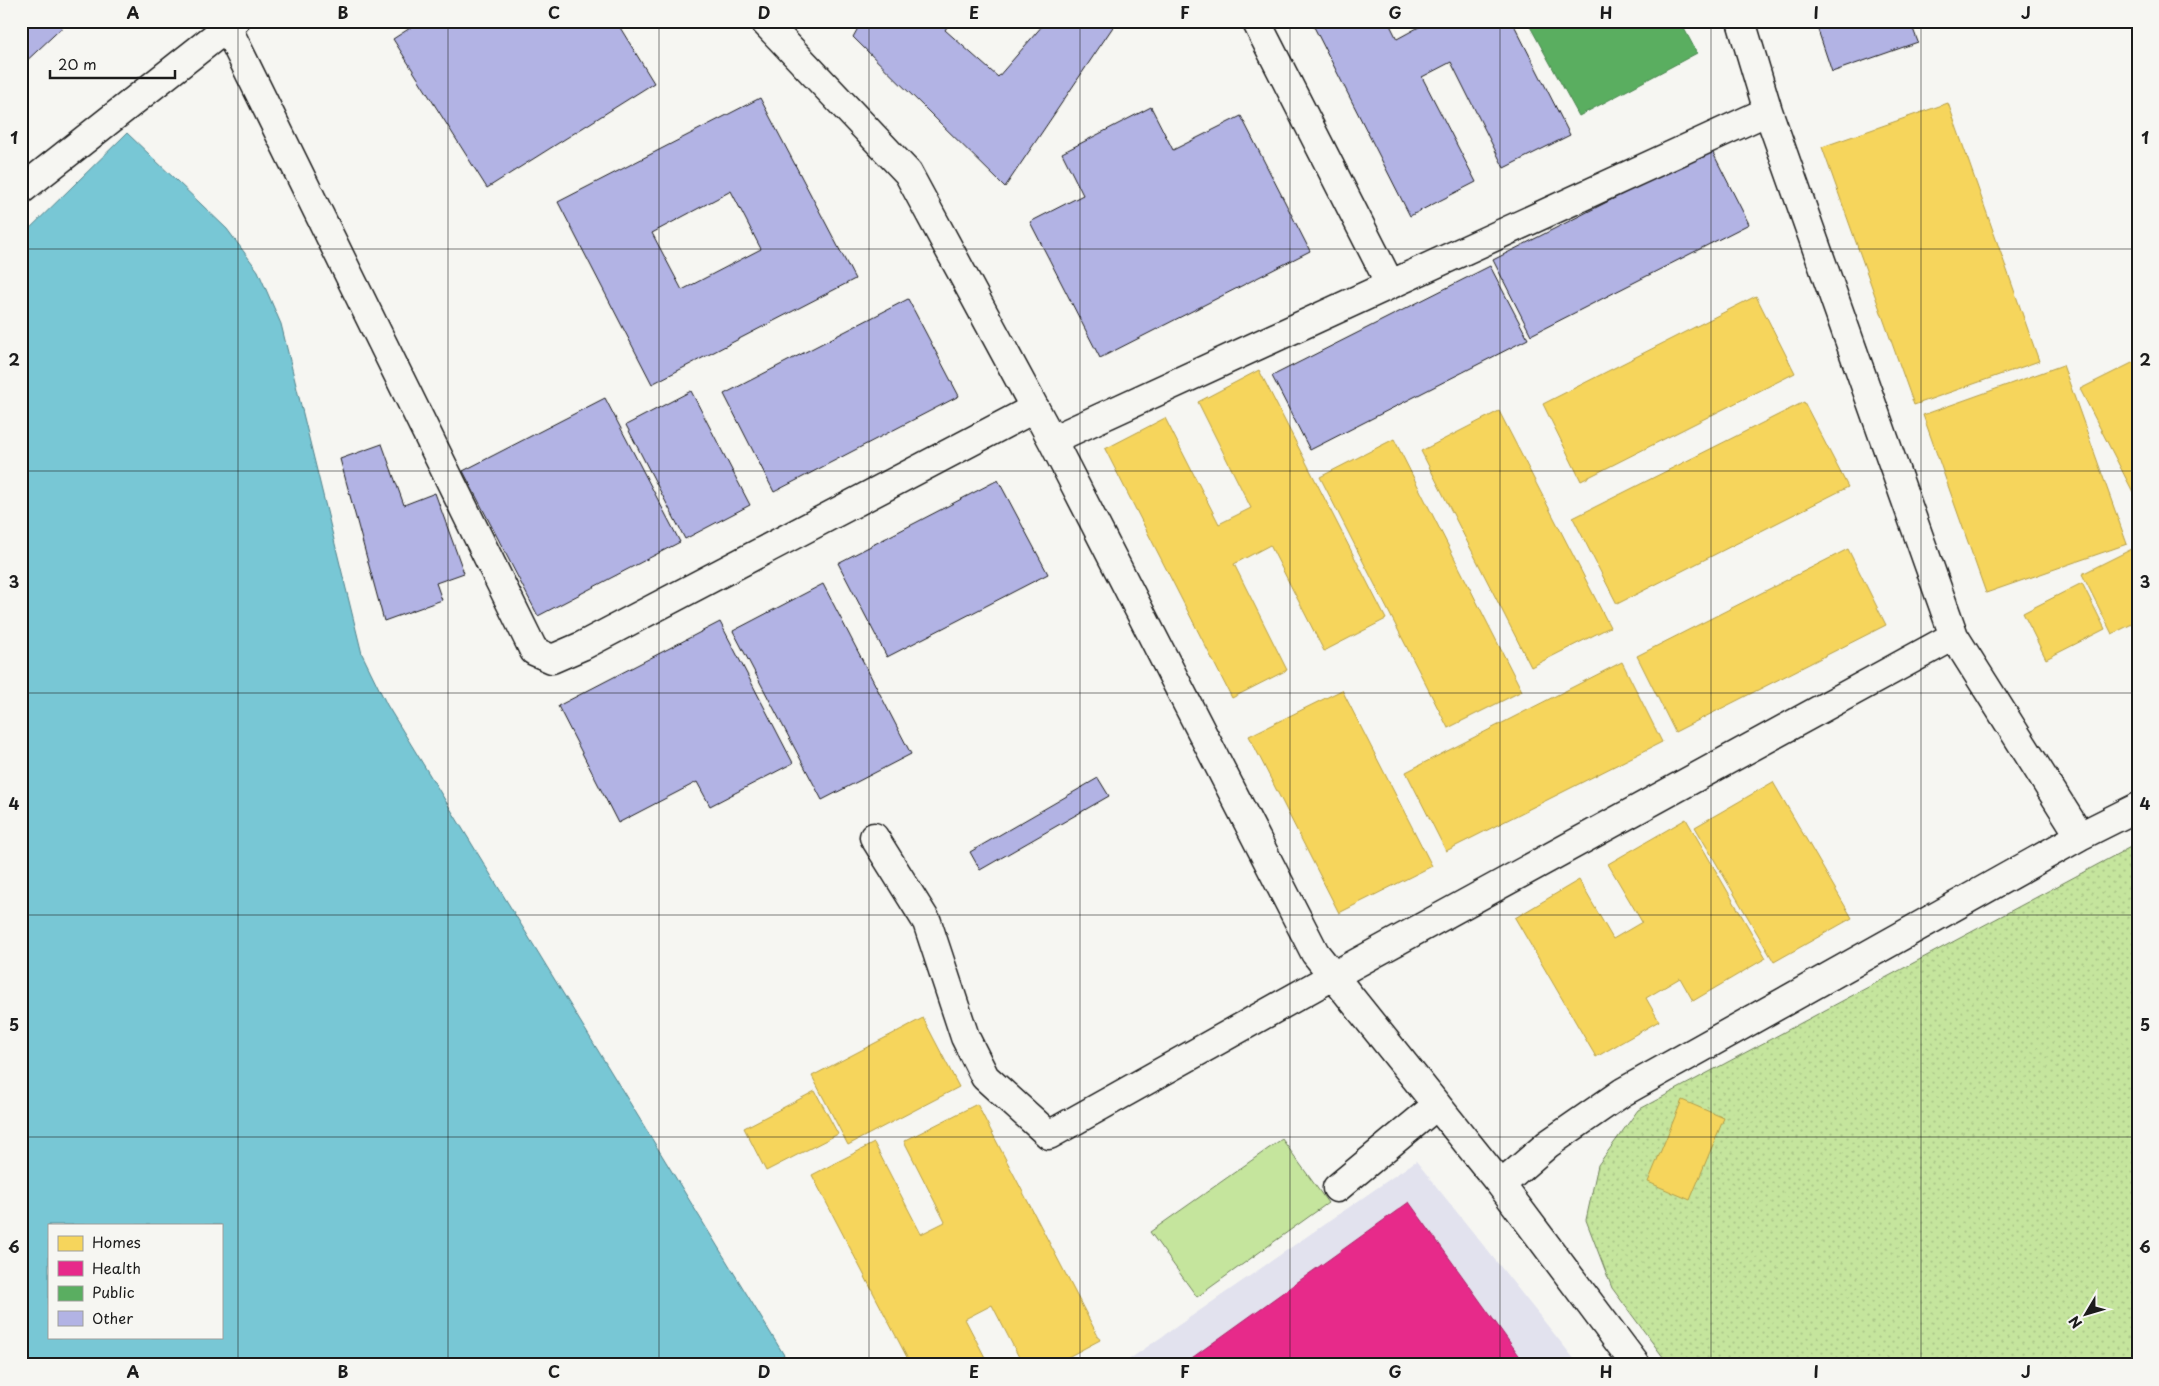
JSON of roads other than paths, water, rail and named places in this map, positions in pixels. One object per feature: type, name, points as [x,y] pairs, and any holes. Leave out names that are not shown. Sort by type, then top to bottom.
[{"type":"street","points":[[764,21],[908,173],[1052,440],[1315,953],[1501,1185],[1636,1365]]},
{"type":"street","points":[[1256,21],[1390,284]]},
{"type":"street","points":[[1741,21],[1768,111],[1954,636],[2080,836]]},
{"type":"street","points":[[21,190],[231,25],[466,516],[534,651],[552,658],[582,646],[1035,408]]},
{"type":"street","points":[[1052,440],[1768,111]]},
{"type":"street","points":[[874,837],[927,922],[965,1037],[985,1077],[1049,1135],[1333,976],[1954,636]]},
{"type":"street","points":[[1501,1185],[1548,1144],[1624,1092],[2080,836],[2138,807]]},
{"type":"street","points":[[1337,1188],[1437,1105]]},
{"type":"water","points":[[127,133],[227,229],[258,271],[281,324],[362,654],[387,705],[790,1365],[21,1365],[21,237]]}]
